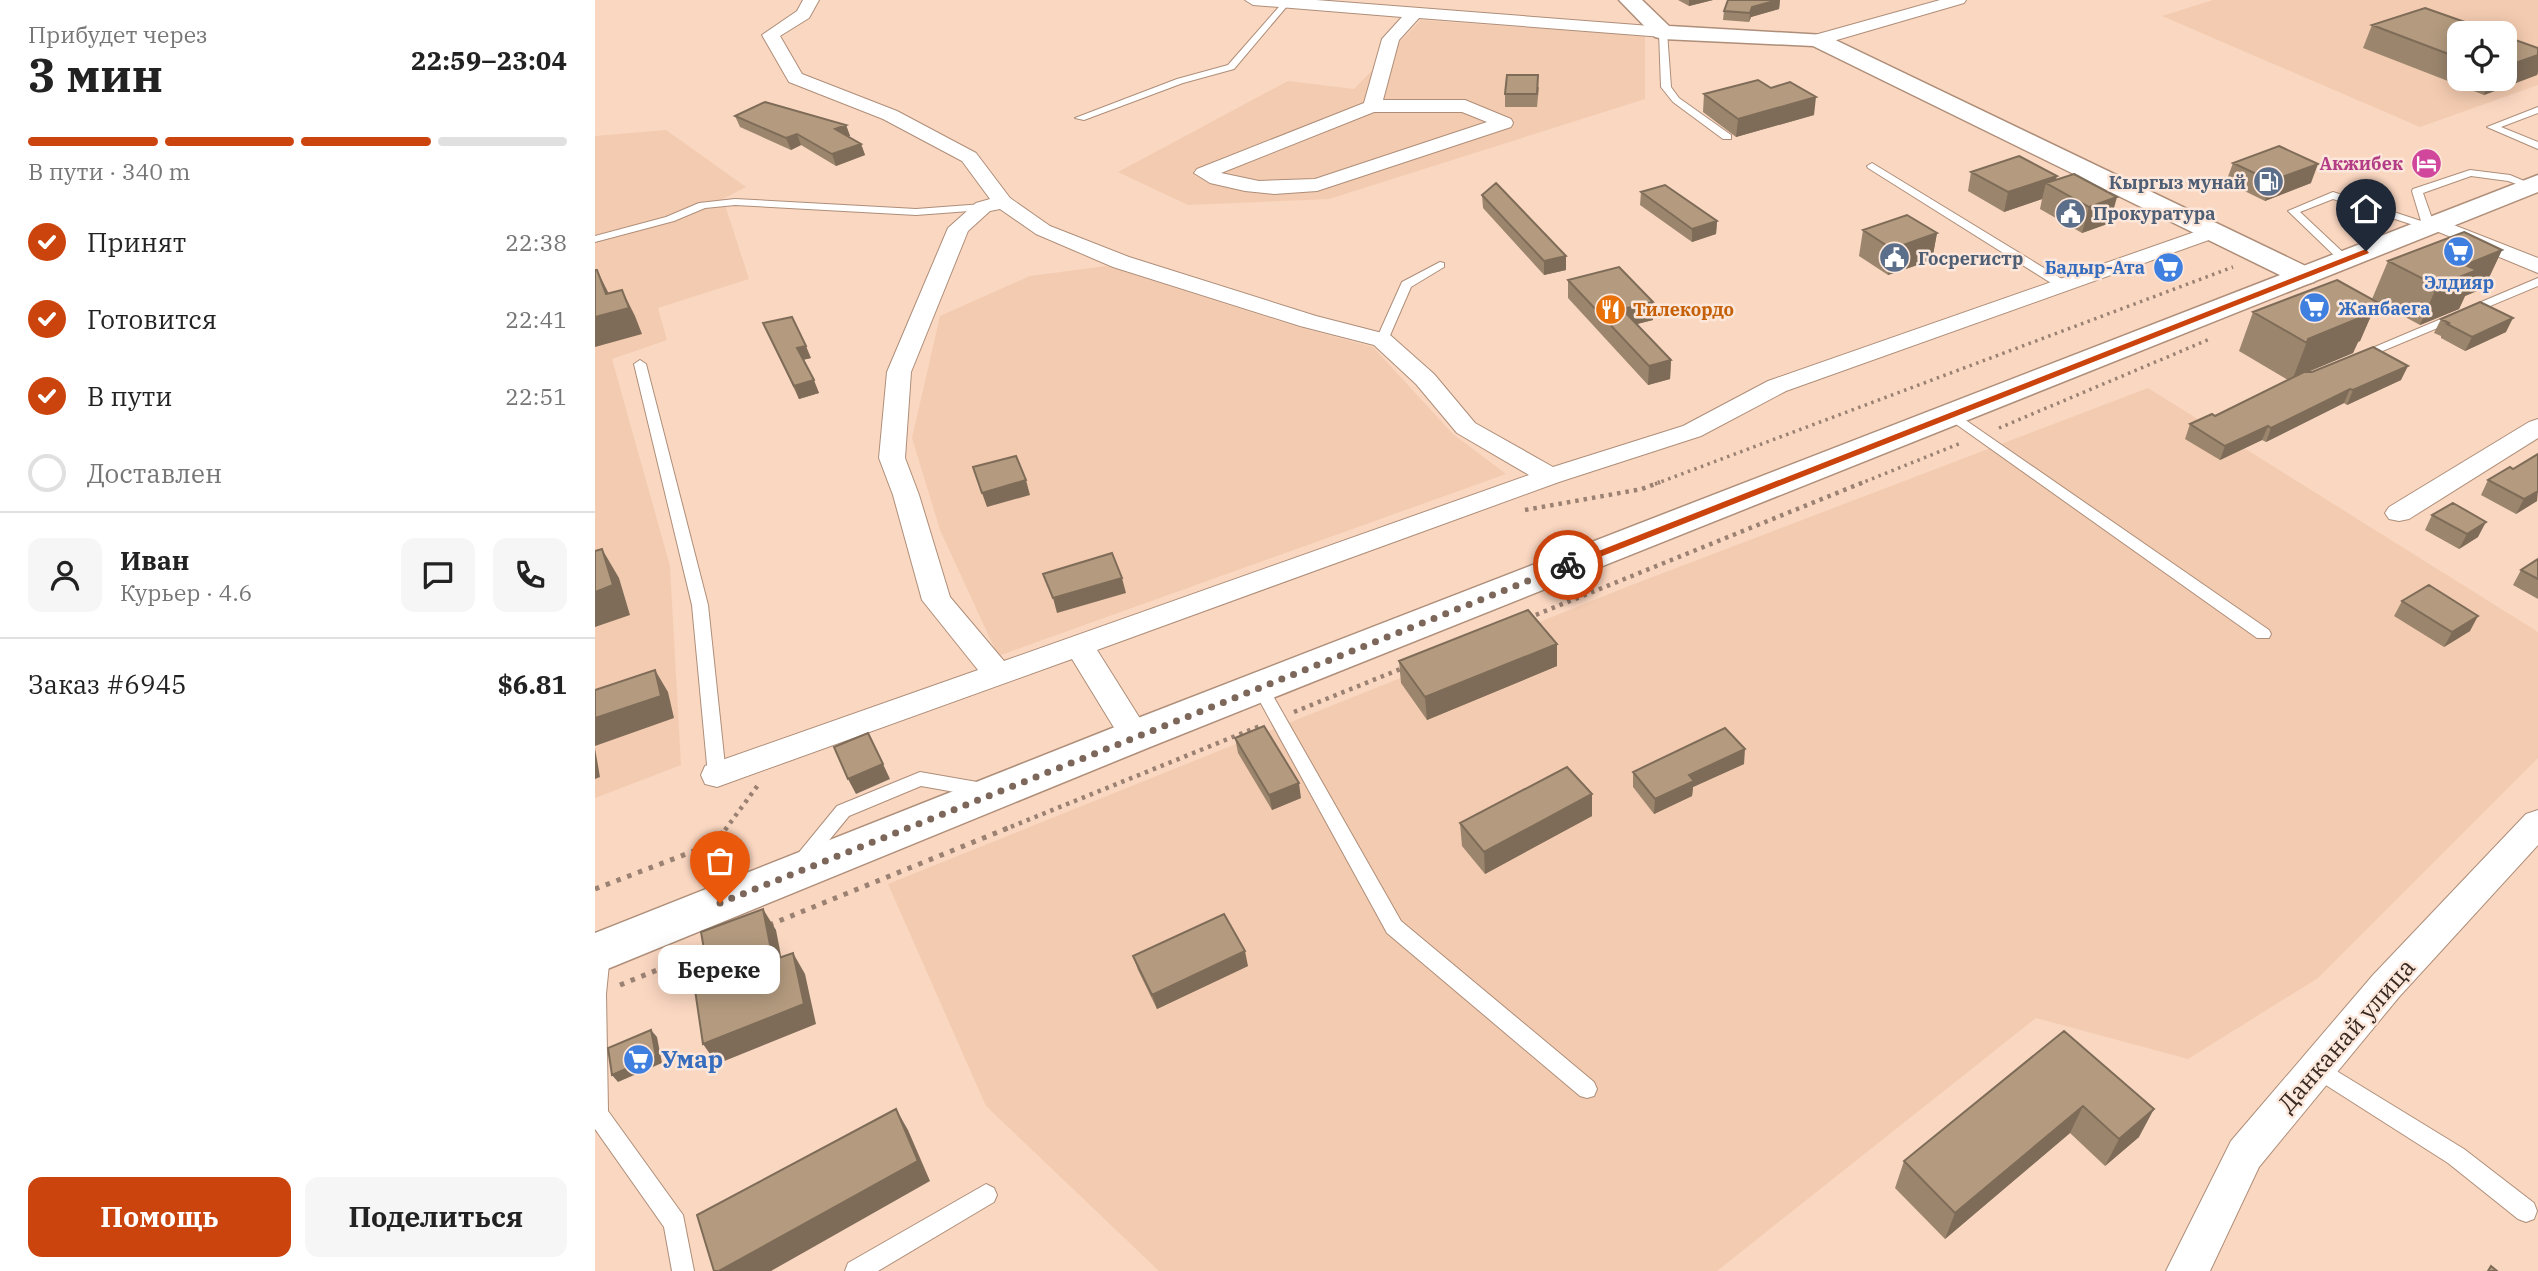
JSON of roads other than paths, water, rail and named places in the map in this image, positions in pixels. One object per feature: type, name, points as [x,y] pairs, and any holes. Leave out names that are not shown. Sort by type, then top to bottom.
[{"type":"main road","points":[[1630,0],[1663,32],[1817,40],[2291,270]]},
{"type":"main road","points":[[598,953],[1135,736],[1951,414],[2291,270],[2345,260],[2535,185]]},
{"type":"street","points":[[811,0],[803,14],[771,35],[795,78],[890,115],[969,158],[993,205],[1043,230],[1121,262],[1308,321],[1382,340],[1425,379],[1466,428],[1550,476]]},
{"type":"street","points":[[1253,0],[1363,5],[1414,14],[1663,32]]},
{"type":"street","points":[[1817,40],[1949,1]]},
{"type":"street","points":[[1372,106],[1391,40],[1414,14]]},
{"type":"street","points":[[1372,106],[1465,106],[1504,123],[1317,185],[1285,188],[1223,183],[1203,173],[1346,117],[1372,106]]},
{"type":"street","points":[[993,205],[960,228],[899,372],[891,458],[906,495],[936,600],[998,674]]},
{"type":"street","points":[[2432,225],[2538,266]]},
{"type":"street","points":[[717,775],[1550,476],[1692,431],[1777,386],[2213,232]]},
{"type":"street","points":[[2399,513],[2538,427]]},
{"type":"street","points":[[1079,645],[1135,736]]},
{"type":"street","name":"Данканай улица","points":[[2188,1271],[2245,1154],[2386,986],[2538,823]]},
{"type":"lane","points":[[1080,118],[1180,81],[1231,67],[1285,3]]},
{"type":"lane","points":[[1663,32],[1666,87],[1676,100],[1727,138]]},
{"type":"lane","points":[[2538,110],[2492,127],[2538,146]]},
{"type":"lane","points":[[1872,166],[2063,285]]},
{"type":"lane","points":[[2345,260],[2293,211],[2333,195],[2432,225]]},
{"type":"lane","points":[[595,239],[670,219],[703,205],[734,202],[916,212],[993,205]]},
{"type":"lane","points":[[1382,340],[1406,285],[1440,265]]},
{"type":"lane","points":[[2350,360],[2538,282]]},
{"type":"lane","points":[[640,364],[700,606],[717,775]]},
{"type":"lane","points":[[1951,414],[2263,634]]},
{"type":"lane","points":[[1260,687],[1395,927],[1587,1089]]},
{"type":"lane","points":[[598,953],[597,1114],[675,1223],[683,1271]]},
{"type":"lane","points":[[2318,1068],[2456,1156],[2526,1211]]},
{"type":"lane","points":[[856,1271],[986,1195]]},
{"type":"place","name":"Акжибек","points":[[2426,163]]},
{"type":"place","name":"Кыргыз мунай","points":[[2269,182]]},
{"type":"place","name":"Прокуратура","points":[[2070,213]]},
{"type":"place","name":"Элдияр","points":[[2459,252]]},
{"type":"place","name":"Госрегистр","points":[[1895,258]]},
{"type":"place","name":"Бадыр-Ата","points":[[2168,267]]},
{"type":"place","name":"Жанбаега","points":[[2315,308]]},
{"type":"place","name":"Тилекордо","points":[[1610,309]]},
{"type":"place","name":"Береке","points":[[720,903]]},
{"type":"place","name":"Умар","points":[[638,1059]]}]
